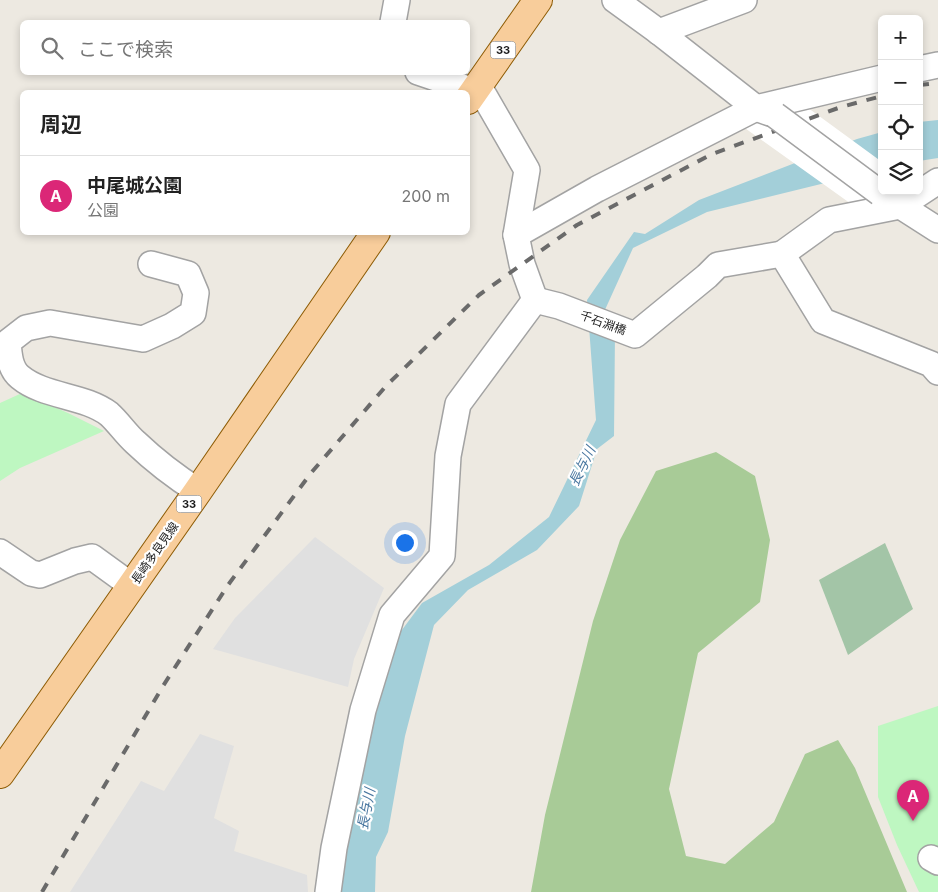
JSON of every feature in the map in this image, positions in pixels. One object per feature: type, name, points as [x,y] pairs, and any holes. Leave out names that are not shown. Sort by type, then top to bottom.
[{"type":"main road","name":"33","points":[[473,92],[538,0]]},
{"type":"main road","name":"長崎多良見線","points":[[0,774],[374,235]]},
{"type":"street","points":[[393,20],[397,0]]},
{"type":"street","points":[[615,0],[766,111],[890,199],[938,230]]},
{"type":"street","points":[[660,32],[744,0]]},
{"type":"street","points":[[923,68],[938,65]]},
{"type":"street","points":[[426,75],[468,90]]},
{"type":"street","points":[[516,234],[597,189],[766,111],[878,79]]},
{"type":"street","points":[[328,892],[334,848],[363,710],[392,615],[442,556],[448,456],[458,404],[535,300],[522,264],[516,234],[527,170],[473,92]]},
{"type":"street","points":[[938,181],[829,220],[782,254],[823,322],[931,364],[938,372]]},
{"type":"street","name":"千石淵橋","points":[[535,300],[559,306],[635,335],[718,265],[782,254]]},
{"type":"street","points":[[151,264],[188,274],[196,293],[193,313],[143,340],[50,323],[26,328],[8,342],[9,360],[20,377],[37,387],[83,401],[108,414],[163,468],[198,491]]},
{"type":"street","points":[[0,552],[31,573],[40,575],[76,560],[92,557],[132,586]]},
{"type":"green space","points":[[22,393],[104,431],[20,468],[0,481],[0,403]]},
{"type":"green space","points":[[716,452],[755,476],[770,540],[760,602],[698,653],[669,789],[686,856],[725,864],[774,822],[805,754],[838,740],[855,768],[907,892],[531,892],[545,815],[593,621],[620,540],[656,471]]},
{"type":"green space","points":[[885,543],[913,609],[848,655],[819,580]]},
{"type":"green space","points":[[938,706],[938,892],[919,892],[897,845],[878,797],[878,726]]},
{"type":"shaded area","points":[[315,537],[384,588],[354,659],[348,687],[213,649],[235,618]]},
{"type":"shaded area","points":[[200,734],[234,746],[214,818],[239,831],[234,851],[307,875],[308,892],[70,892],[141,781],[164,791]]},
{"type":"water","points":[[938,120],[938,158],[923,160],[923,122]]},
{"type":"water","name":"長与川","points":[[878,133],[878,170],[707,212],[633,248],[604,312],[615,332],[614,436],[597,449],[579,506],[537,550],[468,590],[434,625],[405,736],[388,832],[376,857],[375,892],[339,892],[347,824],[390,646],[422,603],[489,565],[549,517],[596,420],[587,300],[634,232],[645,234],[699,200],[857,139]]},
{"type":"pier","points":[[804,105],[878,159],[878,195],[882,195],[854,206],[742,126]]},
{"type":"railway","points":[[923,85],[938,83]]},
{"type":"railway","points":[[42,892],[163,686],[228,585],[311,473],[386,386],[479,295],[577,225],[712,154],[841,107],[878,97]]},
{"type":"place","name":"中尾城公園","points":[[913,821]]}]
